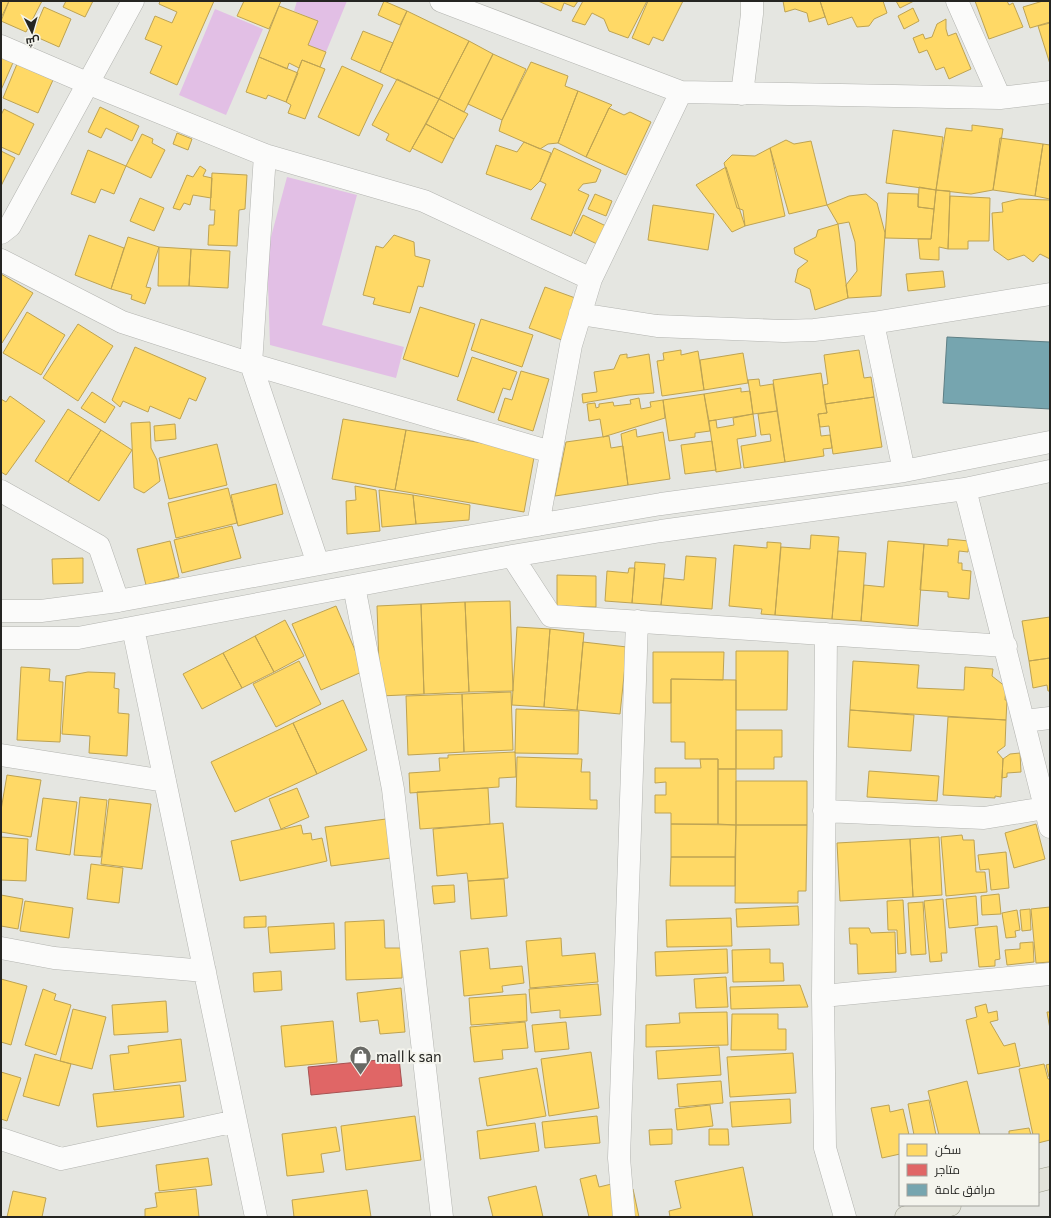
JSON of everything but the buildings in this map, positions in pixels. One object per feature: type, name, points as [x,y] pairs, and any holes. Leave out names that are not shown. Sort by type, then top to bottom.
[{"type":"main road","points":[[1039,1181],[1050,1178]]},
{"type":"main road","points":[[906,1217],[946,1206]]},
{"type":"street","points":[[1,233],[10,226],[133,1]]},
{"type":"street","points":[[441,1],[681,92],[1000,98],[1050,92]]},
{"type":"street","points":[[742,94],[752,14],[752,1]]},
{"type":"street","points":[[957,1],[1000,98]]},
{"type":"street","points":[[1,46],[264,156],[424,201],[591,279]]},
{"type":"street","points":[[538,525],[571,345],[591,279],[681,92]]},
{"type":"street","points":[[264,156],[251,364],[318,564]]},
{"type":"street","points":[[1,260],[122,322],[251,364],[551,452]]},
{"type":"street","points":[[580,314],[657,326],[784,331],[814,330],[873,323],[1050,294]]},
{"type":"street","points":[[873,323],[904,471]]},
{"type":"street","points":[[1,611],[41,611],[118,601],[318,564],[661,504],[904,471],[1050,442]]},
{"type":"street","points":[[1,638],[78,638],[512,556],[661,531],[966,489],[1050,471]]},
{"type":"street","points":[[824,811],[984,818],[1048,818],[966,489]]},
{"type":"street","points":[[1,491],[99,546],[118,601]]},
{"type":"street","points":[[512,556],[551,616],[1006,646]]},
{"type":"street","points":[[354,586],[393,789],[442,1217]]},
{"type":"street","points":[[624,1217],[619,1158],[637,621]]},
{"type":"street","points":[[133,628],[256,1217]]},
{"type":"street","points":[[826,634],[823,996],[825,1148],[845,1217]]},
{"type":"street","points":[[1024,721],[1050,718]]},
{"type":"street","points":[[1,755],[165,781]]},
{"type":"street","points":[[1,948],[54,958],[205,972]]},
{"type":"street","points":[[823,996],[1050,974]]},
{"type":"street","points":[[1,1139],[61,1159],[236,1121]]},
{"type":"shaded area","points":[[297,1],[347,1],[326,52],[308,45],[318,21],[294,11]]},
{"type":"shaded area","points":[[215,9],[263,29],[226,115],[179,95]]},
{"type":"shaded area","points":[[287,177],[357,195],[322,325],[404,347],[396,378],[270,345],[267,252]]},
{"type":"place","name":"mall k san","points":[[361,1076]]}]
